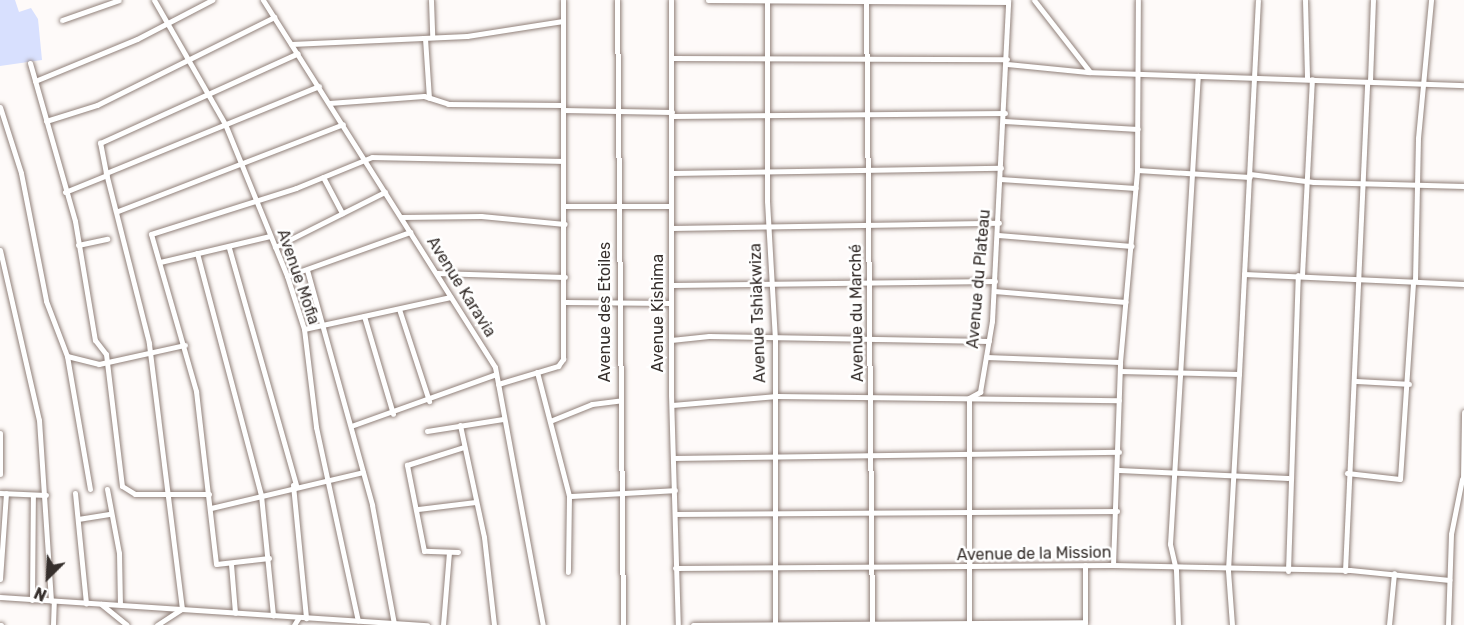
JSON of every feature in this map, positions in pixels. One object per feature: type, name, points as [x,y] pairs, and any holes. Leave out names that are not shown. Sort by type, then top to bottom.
[{"type":"street","points":[[62,20],[119,0]]},
{"type":"street","name":"Avenue Mofia","points":[[154,0],[225,124],[287,276],[304,329],[328,478],[358,621]]},
{"type":"street","points":[[35,81],[168,23],[212,0]]},
{"type":"street","name":"Avenue Karavia","points":[[263,0],[437,273],[496,374],[543,625]]},
{"type":"street","points":[[429,98],[428,38],[431,0]]},
{"type":"street","points":[[498,384],[561,363],[565,302],[563,0]]},
{"type":"street","name":"Avenue des Etoiles","points":[[616,0],[619,111],[617,302],[619,493],[623,625]]},
{"type":"street","name":"Avenue Kishima","points":[[671,0],[671,340],[678,625]]},
{"type":"street","points":[[708,0],[1008,1]]},
{"type":"street","points":[[1034,0],[1091,72]]},
{"type":"street","points":[[1113,565],[1119,470],[1120,362],[1137,170],[1138,0]]},
{"type":"street","points":[[1232,625],[1228,570],[1256,77],[1258,0]]},
{"type":"street","points":[[1288,571],[1293,542],[1288,478],[1306,181],[1309,79],[1305,0]]},
{"type":"street","points":[[1346,571],[1347,473],[1354,381],[1356,276],[1373,0]]},
{"type":"street","points":[[1347,473],[1400,479],[1409,384],[1424,84],[1431,0]]},
{"type":"street","name":"Avenue Tshiakwiza","points":[[767,1],[769,227],[775,338],[775,625]]},
{"type":"street","name":"Avenue du Plateau","points":[[969,398],[980,392],[989,341],[995,281],[1005,113],[1008,1]]},
{"type":"street","name":"Avenue du Marché","points":[[866,2],[872,397],[872,624]]},
{"type":"street","points":[[46,121],[97,105],[274,17]]},
{"type":"street","points":[[291,44],[428,38],[563,21]]},
{"type":"street","points":[[182,609],[165,493],[150,354],[118,211],[100,143],[298,53]]},
{"type":"street","points":[[672,58],[867,58],[1007,62],[1091,72],[1464,85]]},
{"type":"street","points":[[30,63],[78,245],[95,340],[105,350],[122,486],[130,494],[209,494]]},
{"type":"street","points":[[1178,625],[1176,570],[1170,544],[1182,374],[1198,76]]},
{"type":"street","points":[[65,192],[319,86]]},
{"type":"street","points":[[329,103],[429,98],[447,104],[769,116],[1005,113]]},
{"type":"street","points":[[0,107],[21,173],[46,301],[67,356],[90,489]]},
{"type":"street","points":[[1004,121],[1138,129]]},
{"type":"street","points":[[118,211],[343,124]]},
{"type":"street","points":[[269,558],[216,564],[204,434],[185,345],[151,233],[257,201],[365,160],[563,161]]},
{"type":"street","points":[[672,173],[1001,168]]},
{"type":"street","points":[[1137,170],[1250,175],[1306,181],[1464,186]]},
{"type":"street","points":[[323,177],[342,213]]},
{"type":"street","points":[[1000,179],[1136,188]]},
{"type":"street","points":[[275,247],[385,192]]},
{"type":"street","points":[[564,206],[671,206]]},
{"type":"street","points":[[400,216],[482,216],[565,224]]},
{"type":"street","points":[[671,228],[869,227],[999,223]]},
{"type":"street","points":[[287,276],[410,232]]},
{"type":"street","points":[[998,235],[1132,246]]},
{"type":"street","points":[[160,262],[230,248],[270,236]]},
{"type":"street","points":[[78,245],[107,239]]},
{"type":"street","points":[[230,248],[295,485],[306,618]]},
{"type":"street","points":[[0,250],[33,384],[46,495],[53,625]]},
{"type":"street","points":[[197,254],[261,495],[273,615]]},
{"type":"street","points":[[307,270],[363,472],[394,624]]},
{"type":"street","points":[[437,273],[565,277]]},
{"type":"street","points":[[1244,274],[1356,276],[1464,284]]},
{"type":"street","points":[[672,285],[995,281]]},
{"type":"street","points":[[994,291],[1126,302]]},
{"type":"street","points":[[304,329],[451,297]]},
{"type":"street","points":[[565,302],[671,303]]},
{"type":"street","points":[[399,309],[429,401]]},
{"type":"street","points":[[364,316],[393,414]]},
{"type":"street","points":[[671,340],[775,338],[989,341]]},
{"type":"street","points":[[67,356],[107,363],[185,345]]},
{"type":"street","points":[[986,357],[1120,362]]},
{"type":"street","points":[[1120,371],[1239,374]]},
{"type":"street","points":[[537,372],[568,496],[568,572]]},
{"type":"street","points":[[351,426],[393,414],[496,374]]},
{"type":"street","points":[[1354,381],[1409,384]]},
{"type":"street","points":[[672,405],[774,396],[1119,399]]},
{"type":"street","points":[[969,398],[969,624]]},
{"type":"street","points":[[550,422],[592,404],[618,401]]},
{"type":"street","points":[[1448,625],[1451,534],[1463,480],[1464,412]]},
{"type":"street","points":[[427,431],[503,419]]},
{"type":"street","points":[[460,425],[476,502],[494,625]]},
{"type":"street","points":[[0,433],[0,474]]},
{"type":"street","points":[[458,552],[424,551],[408,463],[464,447]]},
{"type":"street","points":[[675,459],[1119,452]]},
{"type":"street","points":[[1119,470],[1175,470],[1288,478]]},
{"type":"street","points":[[211,508],[295,485],[363,472]]},
{"type":"street","points":[[106,489],[111,514],[120,604]]},
{"type":"street","points":[[568,496],[675,490]]},
{"type":"street","points":[[0,579],[3,493],[46,495]]},
{"type":"street","points":[[75,493],[86,603]]},
{"type":"street","points":[[32,600],[33,495]]},
{"type":"street","points":[[418,509],[476,502]]},
{"type":"street","points":[[675,514],[775,511],[1117,511]]},
{"type":"street","points":[[78,519],[111,514]]},
{"type":"street","points":[[443,625],[449,552]]},
{"type":"street","points":[[231,564],[235,613]]},
{"type":"street","points":[[693,625],[1085,624],[1085,565]]},
{"type":"street","name":"Avenue de la Mission","points":[[675,568],[969,570],[1113,565],[1176,570],[1394,573],[1449,580]]},
{"type":"street","points":[[1389,625],[1394,573]]},
{"type":"street","points":[[0,597],[427,625]]},
{"type":"street","points":[[101,604],[128,625]]},
{"type":"street","points":[[157,625],[182,609]]},
{"type":"street","points":[[294,625],[299,617]]},
{"type":"shaded area","points":[[0,0],[15,0],[19,12],[31,8],[38,19],[42,60],[0,66]]}]
